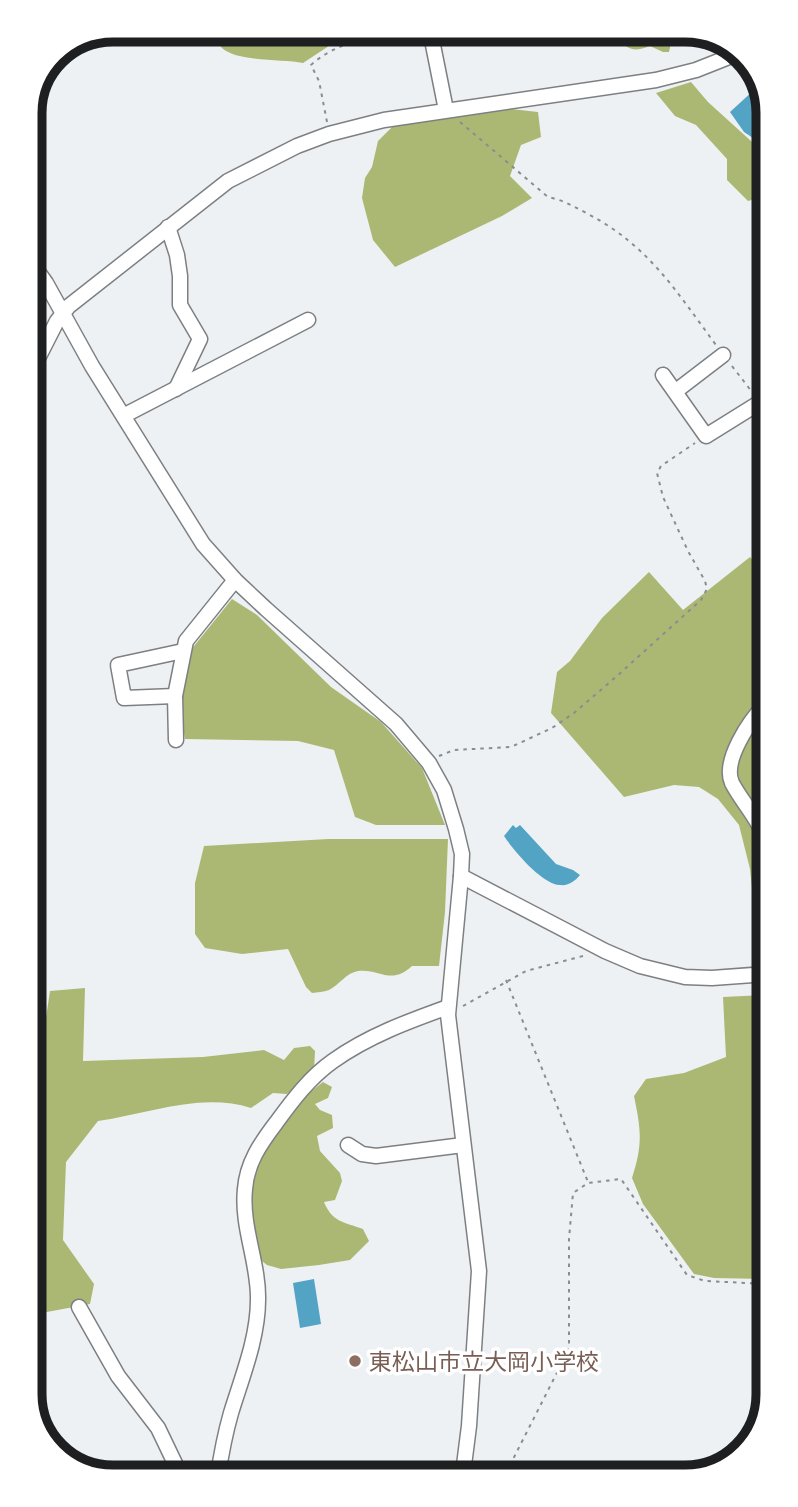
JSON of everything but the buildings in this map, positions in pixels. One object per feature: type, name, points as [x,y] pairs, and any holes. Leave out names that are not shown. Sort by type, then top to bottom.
[{"type":"street","points":[[432,42],[446,110]]},
{"type":"street","points":[[42,351],[63,311],[228,181],[286,151],[329,134],[384,120],[656,80],[696,70],[728,57]]},
{"type":"street","points":[[168,227],[177,255],[180,305],[200,339],[176,389]]},
{"type":"street","points":[[42,276],[92,366],[204,544],[235,580],[396,723],[429,763],[444,790],[462,854],[448,1011],[479,1271],[464,1465]]},
{"type":"street","points":[[125,415],[308,320]]},
{"type":"street","points":[[676,391],[723,355]]},
{"type":"street","points":[[663,375],[706,436],[756,409]]},
{"type":"street","points":[[176,740],[175,696],[186,641],[235,580]]},
{"type":"street","points":[[175,696],[124,698],[118,665],[183,651]]},
{"type":"street","points":[[756,717],[743,734],[731,760],[730,770],[731,781],[756,823]]},
{"type":"street","points":[[461,876],[605,951],[640,966],[685,977],[756,975]]},
{"type":"street","points":[[220,1465],[230,1415],[250,1347],[258,1299],[244,1212],[245,1189],[253,1155],[284,1112],[311,1080],[333,1060],[401,1023],[448,1011]]},
{"type":"street","points":[[348,1145],[362,1154],[376,1156],[463,1145]]},
{"type":"street","points":[[79,1307],[118,1376],[158,1428],[176,1465]]},
{"type":"path","points":[[329,134],[319,81],[311,65],[323,54],[356,42]]},
{"type":"path","points":[[446,110],[548,197],[559,199],[611,226],[646,254],[676,290],[756,399]]},
{"type":"path","points":[[429,763],[454,750],[511,747],[552,728],[600,691],[701,600],[707,589],[705,582],[663,497],[657,473],[669,459],[706,436]]},
{"type":"path","points":[[448,1011],[546,964],[605,951]]},
{"type":"path","points":[[506,981],[588,1183]]},
{"type":"path","points":[[510,1465],[569,1349],[573,1193],[588,1183],[621,1179],[687,1275],[705,1281],[756,1283]]},
{"type":"green space","points":[[218,42],[335,42],[303,63],[238,56]]},
{"type":"green space","points":[[621,42],[672,42],[669,52],[650,46],[630,48]]},
{"type":"green space","points":[[691,82],[708,102],[756,146],[756,199],[748,201],[727,180],[727,159],[696,125],[675,116],[656,93]]},
{"type":"green space","points":[[511,109],[538,112],[541,137],[521,145],[510,176],[532,198],[502,216],[395,267],[373,240],[362,198],[365,178],[372,167],[378,141],[393,126]]},
{"type":"green space","points":[[750,557],[756,564],[756,927],[750,869],[739,825],[718,799],[699,787],[674,785],[624,797],[551,713],[557,672],[570,661],[602,618],[649,572],[683,610]]},
{"type":"green space","points":[[232,599],[257,615],[331,687],[381,722],[422,768],[445,825],[376,825],[355,817],[334,750],[298,741],[185,739],[180,709],[190,651]]},
{"type":"green space","points":[[328,839],[448,839],[445,912],[439,966],[412,966],[405,972],[391,976],[358,971],[329,990],[312,993],[306,987],[288,949],[242,954],[205,948],[195,934],[195,883],[204,846]]},
{"type":"green space","points":[[85,988],[83,1061],[203,1057],[264,1050],[284,1060],[294,1048],[310,1046],[315,1051],[314,1071],[287,1094],[273,1093],[251,1108],[213,1102],[194,1103],[98,1121],[66,1162],[63,1240],[94,1284],[90,1304],[42,1313],[42,1044],[50,991]]},
{"type":"green space","points":[[756,995],[756,1279],[714,1278],[694,1274],[643,1204],[632,1178],[640,1137],[634,1096],[646,1079],[684,1073],[726,1057],[723,997]]},
{"type":"green space","points":[[323,1082],[332,1087],[328,1098],[315,1104],[320,1110],[332,1115],[333,1128],[317,1136],[320,1151],[340,1173],[342,1181],[335,1200],[324,1202],[335,1217],[363,1229],[369,1241],[350,1260],[281,1269],[267,1265],[258,1258],[250,1209],[255,1171],[271,1137],[282,1122],[294,1107]]},
{"type":"water","points":[[753,91],[756,140],[744,132],[730,112]]},
{"type":"water","points":[[513,825],[516,828],[520,825],[556,864],[580,875],[572,883],[563,885],[545,879],[521,858],[504,836]]},
{"type":"water","points":[[314,1279],[321,1324],[300,1328],[293,1283]]},
{"type":"place","name":"東松山市立大岡小学校","points":[[355,1361]]}]
